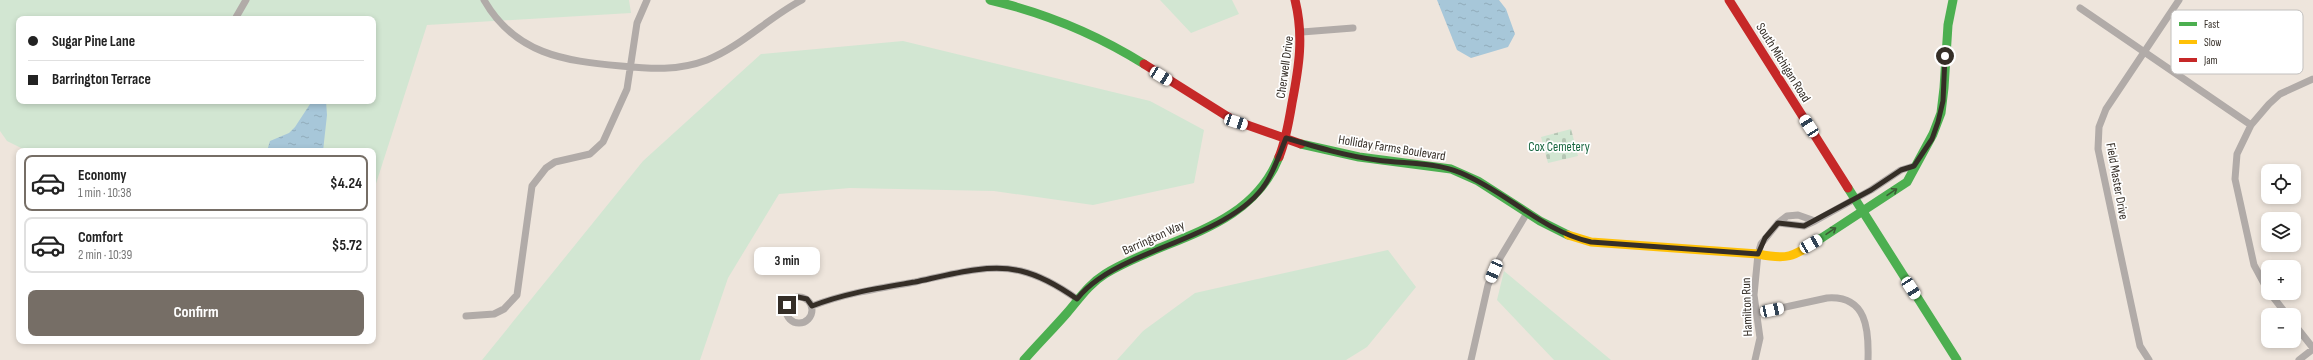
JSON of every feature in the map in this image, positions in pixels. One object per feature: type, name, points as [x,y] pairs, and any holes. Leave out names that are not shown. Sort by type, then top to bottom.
[{"type":"street","points":[[236,16],[246,0]]},
{"type":"street","points":[[484,0],[501,24],[519,39],[542,52],[579,62],[664,70],[708,60],[802,0]]},
{"type":"street","points":[[466,316],[494,314],[504,309],[517,295],[532,186],[546,168],[556,162],[590,154],[598,149],[622,104],[627,89],[636,23],[647,0]]},
{"type":"street","name":"Holliday Farms Boulevard","points":[[990,0],[1062,23],[1106,41],[1236,122],[1341,154],[1447,169],[1461,173],[1503,195],[1527,213],[1562,234],[1591,242],[1758,254],[1777,258],[1796,255],[1907,182],[1914,166],[1932,139],[1938,122],[1943,101],[1946,44],[1953,0]]},
{"type":"street","name":"Cherwell Drive","points":[[1286,138],[1300,64],[1302,32],[1295,0]]},
{"type":"street","name":"South Michigan Road","points":[[1729,0],[1957,360]]},
{"type":"street","name":"Field Master Drive","points":[[2172,10],[2179,0]]},
{"type":"street","points":[[2080,8],[2171,71]]},
{"type":"street","name":"Field Master Drive","points":[[2149,360],[2140,346],[2098,149],[2099,127],[2106,109],[2171,12]]},
{"type":"street","points":[[1302,32],[1354,28]]},
{"type":"street","points":[[2175,74],[2251,125]]},
{"type":"street","points":[[2261,278],[2254,265],[2236,179],[2237,154],[2251,125],[2280,94],[2313,79]]},
{"type":"street","name":"Barrington Way","points":[[1024,360],[1077,299],[1104,274],[1220,222],[1244,208],[1266,183],[1274,169],[1286,138]]},
{"type":"street","points":[[1758,254],[1765,238],[1778,223],[1787,216],[1798,215],[1814,221],[1855,199],[1901,170],[1914,166]]},
{"type":"street","points":[[1471,360],[1488,285],[1500,258],[1527,213]]},
{"type":"street","name":"Hamilton Run","points":[[1755,360],[1760,338],[1758,313],[1754,295],[1758,254]]},
{"type":"street","points":[[812,306],[834,298],[866,290],[951,275],[1005,269],[1020,270],[1038,276],[1077,299]]},
{"type":"street","points":[[1758,313],[1827,298],[1837,298],[1846,301],[1862,314],[1866,323],[1869,340],[1868,360]]},
{"type":"street","points":[[2275,300],[2282,308]]},
{"type":"street","points":[[2299,360],[2313,348],[2301,333]]},
{"type":"green space","points":[[0,0],[629,0],[631,13],[427,25],[376,184],[376,148],[21,148],[7,141],[0,131]]},
{"type":"green space","points":[[1160,0],[1232,0],[1239,14],[1191,33]]},
{"type":"green space","points":[[903,41],[1150,101],[1204,130],[1194,183],[1093,205],[994,191],[850,188],[779,194],[728,278],[700,360],[482,360],[643,161],[761,54]]},
{"type":"green space","name":"Cox Cemetery","points":[[1571,129],[1578,156],[1548,163],[1541,137]]},
{"type":"green space","points":[[1388,250],[1416,287],[1367,347],[1346,360],[1117,360],[1143,331],[1195,293]]},
{"type":"green space","points":[[1504,271],[1611,360],[1554,360],[1497,300]]},
{"type":"water","points":[[1437,0],[1499,0],[1506,9],[1515,34],[1508,47],[1471,58],[1457,50]]},
{"type":"water","points":[[310,104],[326,104],[327,115],[323,148],[268,148],[270,141],[289,133],[295,127]]},
{"type":"traffic: fast","points":[[990,0],[1031,11],[1070,26],[1107,43],[1144,64]]},
{"type":"traffic: fast","points":[[1817,241],[1907,182],[1933,134],[1941,113],[1948,25],[1953,0]]},
{"type":"traffic: fast","points":[[1301,144],[1359,157],[1451,169],[1478,181],[1540,221],[1568,235]]},
{"type":"traffic: fast","points":[[1024,360],[1062,319],[1084,292],[1099,278],[1129,261],[1204,229],[1227,217],[1248,201],[1266,182],[1279,157]]},
{"type":"traffic: fast","points":[[1848,188],[1957,360]]},
{"type":"traffic: slow","points":[[1568,235],[1591,242],[1758,254],[1776,257],[1795,254],[1817,241]]},
{"type":"traffic: jam","points":[[1279,157],[1287,130],[1295,90],[1300,52],[1298,13],[1295,0]]},
{"type":"traffic: jam","points":[[1729,0],[1848,188]]},
{"type":"traffic: jam","points":[[1144,64],[1233,120],[1301,144]]},
{"type":"route","points":[[787,305],[794,298],[798,297],[807,299],[812,306],[834,298],[866,290],[984,270],[1005,269],[1020,270],[1038,276],[1058,286],[1077,299],[1104,274],[1220,222],[1244,208],[1255,198],[1266,183],[1274,169],[1286,138],[1341,154],[1378,160],[1426,165],[1461,173],[1503,195],[1527,213],[1562,234],[1579,240],[1758,254],[1761,244],[1778,223],[1804,226],[1871,190],[1901,170],[1914,166],[1932,139],[1938,122],[1943,101],[1945,56]]}]
